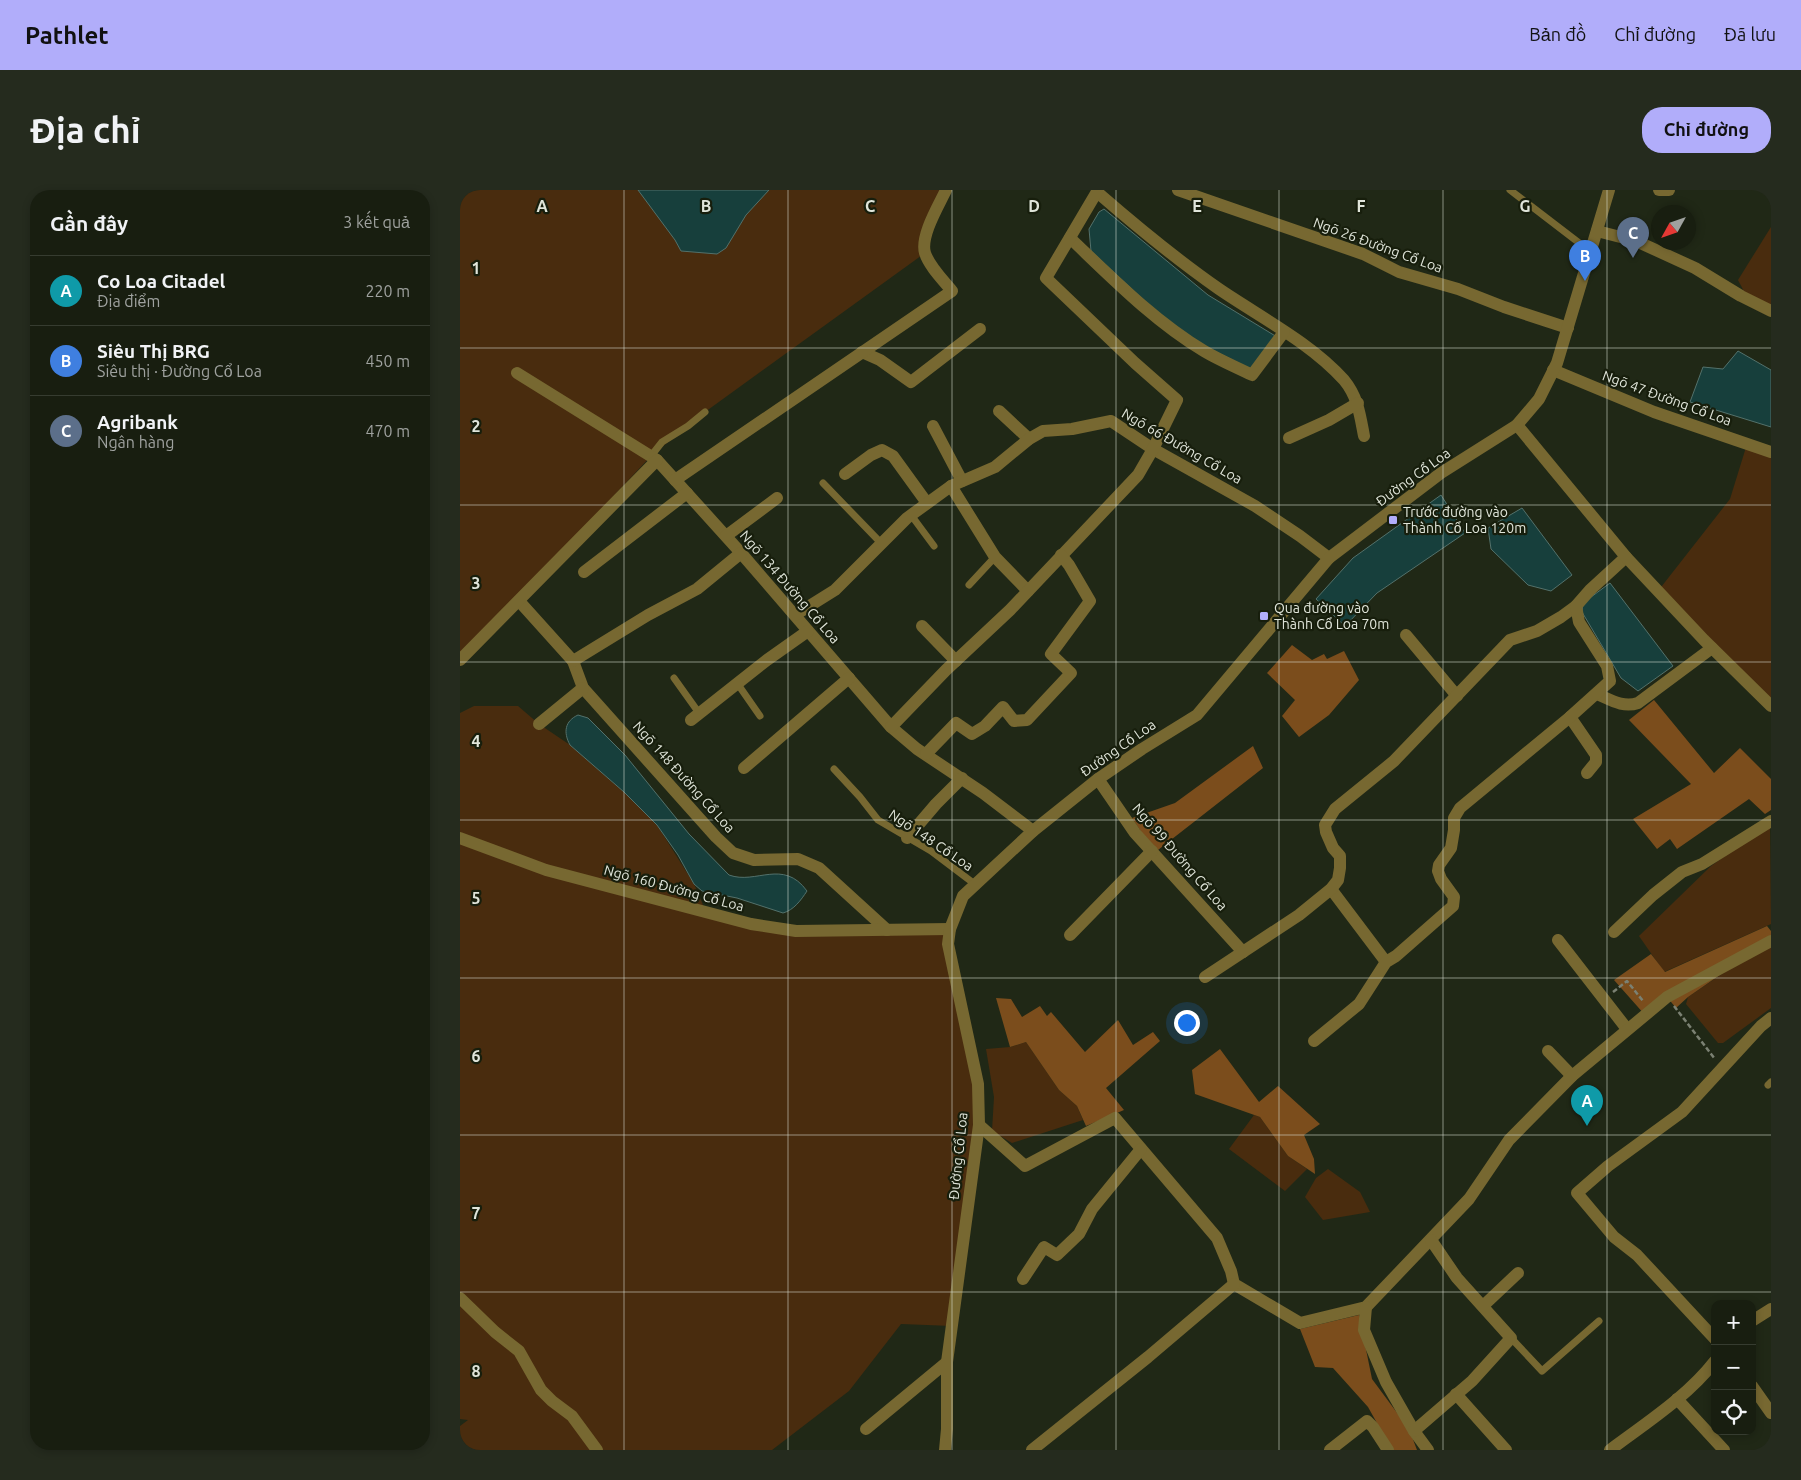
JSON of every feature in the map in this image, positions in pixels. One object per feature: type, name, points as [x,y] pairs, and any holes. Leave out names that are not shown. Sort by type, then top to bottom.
[{"type":"street","points":[[675,480],[952,292],[927,258],[924,247],[928,231],[946,190]]},
{"type":"street","name":"Ngõ 26 Đường Cổ Loa","points":[[1178,190],[1363,254],[1399,272],[1458,289],[1504,307],[1568,328]]},
{"type":"street","name":"Đường Cổ Loa","points":[[945,1450],[947,1429],[947,1362],[979,1125],[978,1084],[948,944],[950,929],[963,896],[1033,831],[1098,779],[1197,715],[1329,558],[1441,473],[1517,426],[1539,399],[1553,370],[1568,328],[1609,190]]},
{"type":"street","points":[[1659,190],[1669,190]]},
{"type":"street","points":[[891,727],[1010,610],[1138,474],[1154,449],[1177,400],[1135,363],[1046,278],[1097,191],[1173,256],[1303,343],[1344,381],[1358,403],[1364,436]]},
{"type":"street","points":[[1597,231],[1636,242],[1695,268],[1741,296],[1771,311]]},
{"type":"street","points":[[1070,238],[1114,281],[1168,326],[1205,351],[1252,375],[1284,332]]},
{"type":"street","points":[[862,352],[880,360],[911,382],[980,330]]},
{"type":"street","name":"Ngõ 47 Đường Cổ Loa","points":[[1553,370],[1654,412],[1771,452]]},
{"type":"street","name":"Ngõ 134 Đường Cổ Loa","points":[[518,373],[654,458],[741,553],[891,727],[1033,831]]},
{"type":"street","points":[[1289,438],[1329,420],[1358,403]]},
{"type":"street","points":[[998,411],[1028,439]]},
{"type":"street","name":"Ngõ 66 Đường Cổ Loa","points":[[795,615],[834,590],[911,515],[957,483],[995,466],[1035,434],[1111,421],[1154,449],[1255,506],[1329,558]]},
{"type":"street","points":[[933,426],[957,483],[996,557],[1028,591]]},
{"type":"street","points":[[1517,426],[1626,557],[1712,648],[1771,706]]},
{"type":"street","points":[[845,474],[882,450],[893,456],[927,503]]},
{"type":"street","points":[[460,660],[519,601],[654,458]]},
{"type":"street","points":[[584,572],[687,493]]},
{"type":"street","points":[[726,536],[777,498]]},
{"type":"street","points":[[573,661],[648,615],[697,589],[741,553]]},
{"type":"street","points":[[926,754],[956,723],[972,734],[985,726],[1003,707],[1014,722],[1027,720],[1071,673],[1051,654],[1090,601],[1061,555]]},
{"type":"street","points":[[1205,976],[1298,915],[1331,889],[1338,880],[1340,856],[1331,843],[1326,825],[1335,809],[1394,761],[1510,640],[1536,631],[1561,617],[1576,606],[1590,590],[1626,557]]},
{"type":"street","name":"Ngõ 148 Đường Cổ Loa","points":[[519,601],[573,661],[583,688],[716,837],[733,853],[754,860],[798,859],[820,868],[887,930]]},
{"type":"street","points":[[1314,1041],[1359,1004],[1386,962],[1424,932],[1454,904],[1454,897],[1441,880],[1438,871],[1439,865],[1451,848],[1454,818],[1460,808],[1570,718],[1610,681],[1607,666],[1580,622],[1576,606]]},
{"type":"street","points":[[922,626],[956,661]]},
{"type":"street","points":[[695,716],[808,631]]},
{"type":"street","points":[[1406,635],[1457,696]]},
{"type":"street","points":[[1597,694],[1620,704],[1630,706],[1638,703],[1712,648]]},
{"type":"street","points":[[744,768],[849,678]]},
{"type":"street","points":[[539,724],[583,688]]},
{"type":"street","points":[[1570,718],[1596,755],[1596,762],[1587,772]]},
{"type":"street","points":[[907,838],[936,804],[962,778]]},
{"type":"street","name":"Ngõ 99 Đường Cổ Loa","points":[[1098,779],[1136,833],[1243,952]]},
{"type":"street","points":[[1614,932],[1653,895],[1682,872],[1702,864],[1771,821]]},
{"type":"street","name":"Ngõ 160 Đường Cổ Loa","points":[[460,838],[546,870],[752,924],[796,931],[887,930]]},
{"type":"street","points":[[1070,935],[1152,851]]},
{"type":"street","points":[[1331,889],[1386,962]]},
{"type":"street","points":[[887,930],[950,929]]},
{"type":"street","points":[[1558,940],[1627,1029]]},
{"type":"street","points":[[979,1125],[1025,1166],[1115,1118],[1217,1238],[1231,1270],[1234,1284],[1300,1323],[1366,1307],[1469,1200],[1509,1140],[1572,1076],[1667,997],[1771,941]]},
{"type":"street","points":[[1711,1335],[1637,1255],[1614,1237],[1577,1193],[1608,1166],[1682,1112],[1761,1026],[1771,1018]]},
{"type":"street","points":[[1548,1051],[1572,1076]]},
{"type":"street","points":[[1023,1279],[1044,1247],[1057,1256],[1079,1234],[1092,1209],[1141,1148]]},
{"type":"street","points":[[1414,1431],[1472,1381],[1510,1338],[1458,1278],[1431,1240]]},
{"type":"street","points":[[1483,1306],[1518,1273]]},
{"type":"street","points":[[1032,1450],[1148,1357],[1234,1284]]},
{"type":"street","points":[[460,1298],[495,1332],[519,1351],[541,1390],[572,1416],[597,1450]]},
{"type":"street","points":[[1366,1307],[1364,1330],[1386,1382],[1414,1431],[1428,1450]]},
{"type":"street","points":[[1756,1318],[1771,1309]]},
{"type":"street","points":[[866,1429],[947,1362]]},
{"type":"street","points":[[1610,1450],[1688,1390],[1711,1366]]},
{"type":"street","points":[[1755,1390],[1771,1413]]},
{"type":"street","points":[[1456,1394],[1506,1450]]},
{"type":"street","points":[[1677,1399],[1724,1450]]},
{"type":"street","points":[[1330,1450],[1367,1422],[1373,1427],[1388,1450]]},
{"type":"lane","points":[[1510,190],[1591,252]]},
{"type":"lane","points":[[654,458],[662,442],[688,426],[705,412]]},
{"type":"lane","points":[[823,482],[881,543]]},
{"type":"lane","points":[[911,515],[934,546]]},
{"type":"lane","points":[[969,585],[996,557]]},
{"type":"lane","points":[[674,678],[695,716]]},
{"type":"lane","points":[[737,683],[760,716]]},
{"type":"lane","name":"Ngõ 148 Cổ Loa","points":[[834,769],[878,820],[931,851],[976,885]]},
{"type":"lane","points":[[1510,1338],[1542,1371],[1599,1321]]},
{"type":"path","points":[[1608,996],[1627,981],[1651,1010]]},
{"type":"path","points":[[1667,997],[1722,1068]]},
{"type":"shaded area","points":[[460,190],[947,190],[925,253],[705,412],[651,456],[460,660]]},
{"type":"shaded area","points":[[1771,227],[1771,311],[1748,299],[1738,280]]},
{"type":"shaded area","points":[[1747,444],[1771,452],[1771,706],[1658,591],[1730,499]]},
{"type":"shaded area","points":[[1292,645],[1312,660],[1324,654],[1327,659],[1344,651],[1359,680],[1329,715],[1299,737],[1282,716],[1295,700],[1267,673]]},
{"type":"shaded area","points":[[1654,700],[1714,773],[1740,748],[1771,779],[1771,810],[1765,814],[1749,799],[1677,849],[1670,839],[1657,849],[1633,819],[1691,784],[1629,720]]},
{"type":"shaded area","points":[[474,706],[518,706],[539,724],[570,745],[624,792],[657,825],[694,884],[706,912],[796,931],[950,929],[978,1084],[952,1326],[901,1324],[849,1391],[772,1450],[460,1450],[460,1426],[468,1420],[460,1419],[460,713]]},
{"type":"shaded area","points":[[1253,746],[1263,768],[1158,850],[1142,833],[1132,818],[1175,803]]},
{"type":"shaded area","points":[[1770,824],[1771,924],[1664,972],[1639,936],[1711,866]]},
{"type":"shaded area","points":[[1767,926],[1771,931],[1771,941],[1688,997],[1676,1008],[1667,997],[1645,1015],[1614,980],[1651,954],[1665,972]]},
{"type":"shaded area","points":[[1771,943],[1771,1008],[1723,1043],[1718,1043],[1686,1004],[1688,997],[1766,944]]},
{"type":"shaded area","points":[[996,998],[1011,999],[1022,1017],[1040,1006],[1047,1016],[1051,1012],[1085,1052],[1118,1020],[1133,1045],[1153,1032],[1160,1041],[1106,1088],[1124,1110],[1086,1126],[1077,1106],[1059,1090],[1026,1042],[1010,1047]]},
{"type":"shaded area","points":[[1026,1042],[1059,1090],[1077,1106],[1083,1120],[1012,1143],[992,1131],[994,1097],[986,1049],[1010,1047]]},
{"type":"shaded area","points":[[1220,1049],[1259,1102],[1278,1086],[1320,1124],[1304,1135],[1314,1159],[1315,1174],[1288,1156],[1260,1117],[1195,1094],[1192,1070]]},
{"type":"shaded area","points":[[1254,1115],[1260,1117],[1288,1156],[1307,1169],[1285,1191],[1229,1149]]},
{"type":"shaded area","points":[[1328,1169],[1360,1192],[1370,1212],[1323,1220],[1305,1197],[1316,1178]]},
{"type":"shaded area","points":[[1359,1315],[1372,1379],[1409,1429],[1417,1450],[1392,1450],[1368,1407],[1333,1368],[1315,1367],[1300,1329]]},
{"type":"water","points":[[638,190],[769,190],[746,215],[726,248],[717,254],[681,251]]},
{"type":"water","points":[[1104,209],[1208,295],[1277,337],[1252,370],[1199,343],[1165,320],[1091,251],[1089,229],[1099,212]]},
{"type":"water","points":[[1738,351],[1771,370],[1771,427],[1690,402],[1703,367],[1723,369]]},
{"type":"water","points":[[1441,495],[1465,533],[1377,593],[1345,626],[1316,599],[1353,558]]},
{"type":"water","points":[[1522,508],[1572,575],[1551,591],[1528,585],[1491,549],[1488,528]]},
{"type":"water","points":[[1610,583],[1673,666],[1638,691],[1621,678],[1582,612],[1583,603]]},
{"type":"water","points":[[578,715],[588,718],[625,755],[689,834],[729,875],[749,877],[779,874],[788,876],[798,881],[807,891],[800,901],[791,910],[783,913],[737,898],[702,891],[694,884],[678,855],[657,825],[624,792],[570,745],[566,736],[566,727],[570,720]]},
{"type":"place","name":"Agribank","points":[[1633,258]]},
{"type":"place","name":"Siêu Thị BRG","points":[[1585,281]]},
{"type":"place","name":"Trước đường vào Thành Cổ Loa 120m","points":[[1393,520]]},
{"type":"place","name":"Qua đường vào Thành Cổ Loa 70m","points":[[1264,616]]},
{"type":"place","name":"Co Loa Citadel","points":[[1587,1126]]}]
